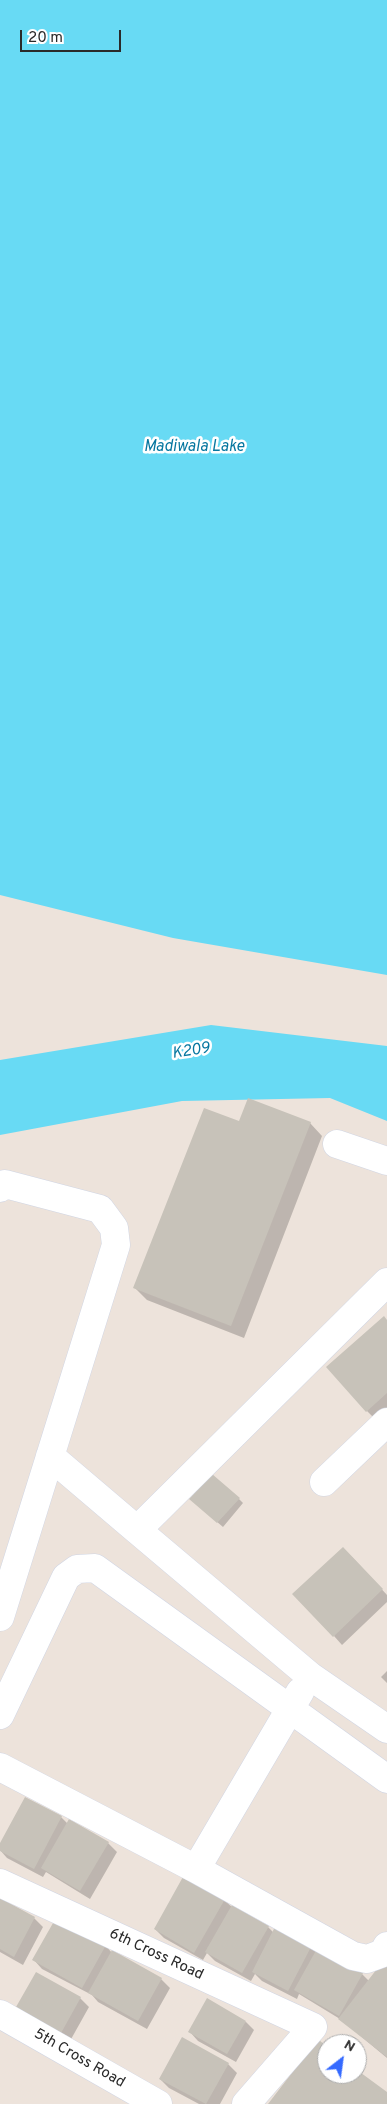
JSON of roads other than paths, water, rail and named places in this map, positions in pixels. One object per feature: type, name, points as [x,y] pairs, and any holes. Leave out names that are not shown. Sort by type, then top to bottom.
[{"type":"street","points":[[337,1144],[387,1161]]},
{"type":"street","points":[[0,1188],[5,1184],[100,1208],[114,1228],[116,1245],[0,1617]]},
{"type":"street","points":[[137,1530],[387,1282]]},
{"type":"street","points":[[324,1482],[387,1422]]},
{"type":"street","points":[[50,1456],[310,1676],[387,1729]]},
{"type":"street","points":[[0,1715],[66,1577],[77,1569],[95,1568],[387,1779]]},
{"type":"street","points":[[196,1869],[310,1676]]},
{"type":"street","points":[[0,1767],[196,1869],[353,1956],[367,1959],[383,1953],[387,1946]]},
{"type":"street","name":"6th Cross Road","points":[[0,1883],[313,2027],[246,2104]]},
{"type":"street","name":"5th Cross Road","points":[[0,2014],[158,2104]]},
{"type":"water","name":"Madiwala Lake","points":[[0,0],[387,0],[387,975],[173,938],[0,895]]},
{"type":"water","name":"K209","points":[[211,1025],[387,1046],[387,1121],[330,1098],[182,1101],[0,1135],[0,1060]]}]
